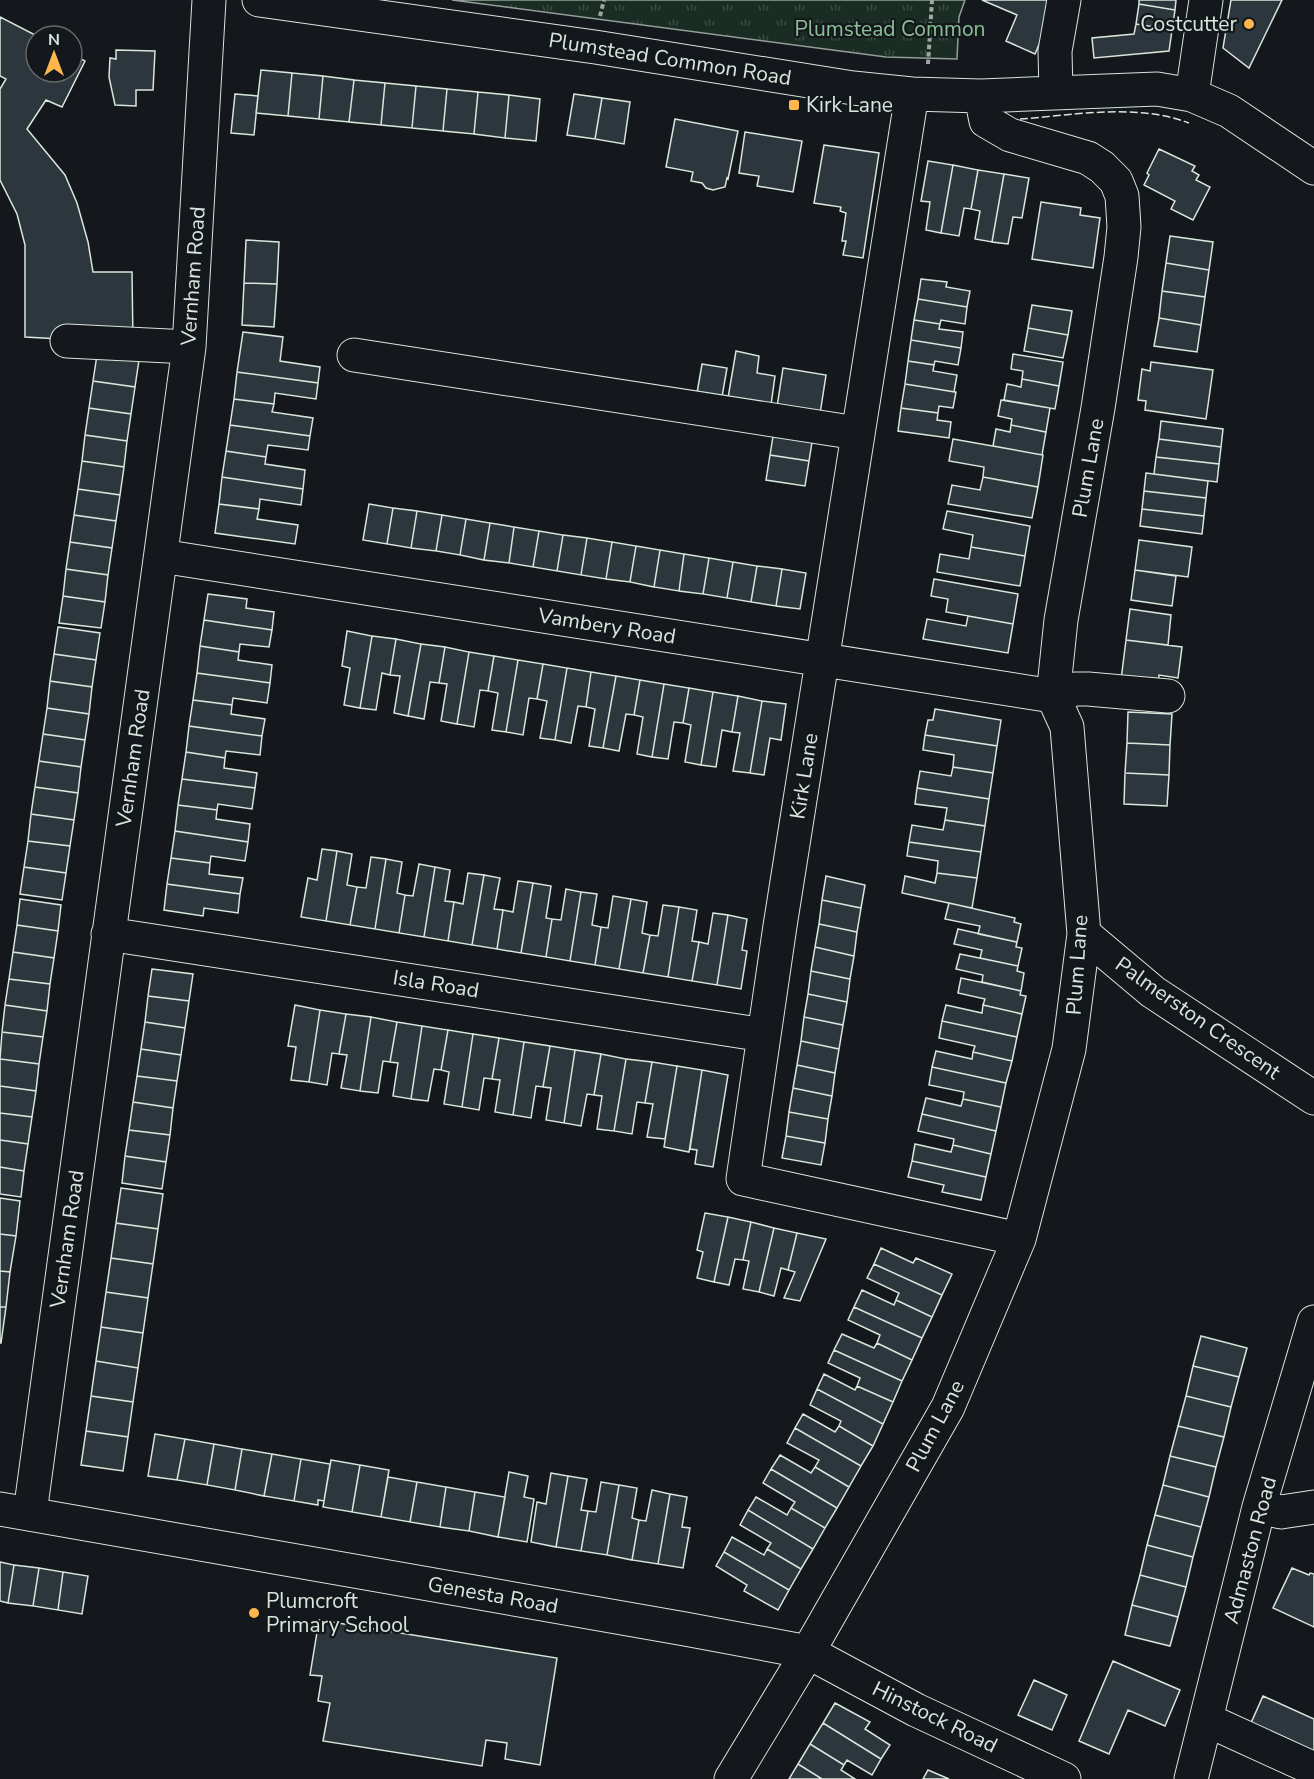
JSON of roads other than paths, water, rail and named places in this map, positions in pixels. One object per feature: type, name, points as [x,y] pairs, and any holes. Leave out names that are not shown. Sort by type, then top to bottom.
[{"type":"street","name":"Vernham Road","points":[[15,1511],[108,934],[189,347],[209,0]]},
{"type":"street","name":"Plumstead Common Road","points":[[259,0],[595,46],[853,88],[919,94],[981,96],[1158,89],[1192,95],[1229,111],[1314,168]]},
{"type":"street","points":[[1056,93],[1054,51],[1064,0]]},
{"type":"street","points":[[1192,95],[1206,0]]},
{"type":"street","name":"Kirk Lane","points":[[919,94],[857,433],[743,1179],[1019,1239]]},
{"type":"street","name":"Plum Lane","points":[[730,1779],[808,1652],[948,1407],[1019,1239],[1070,1049],[1084,934],[1067,727],[1053,696],[1061,620],[1098,408],[1121,257],[1124,227],[1122,196],[1116,181],[1102,167],[1088,158],[1010,135],[986,121],[981,96]]},
{"type":"street","points":[[67,341],[189,347]]},
{"type":"street","points":[[354,355],[857,433]]},
{"type":"street","name":"Vambery Road","points":[[161,556],[1053,696]]},
{"type":"street","points":[[1053,696],[1075,689],[1168,696]]},
{"type":"street","name":"Isla Road","points":[[108,934],[764,1035]]},
{"type":"street","name":"Palmerston Crescent","points":[[1084,934],[1154,992],[1314,1098]]},
{"type":"street","name":"Admaston Road","points":[[1191,1779],[1259,1507],[1314,1322]]},
{"type":"street","points":[[1259,1507],[1281,1512],[1314,1507]]},
{"type":"street","name":"Genesta Road","points":[[15,1511],[808,1652]]},
{"type":"street","name":"Hinstock Road","points":[[808,1652],[916,1710],[1064,1779]]},
{"type":"street","points":[[1207,1720],[1314,1769]]},
{"type":"place","name":"Costcutter","points":[[1249,24]]},
{"type":"place","name":"Kirk Lane","points":[[794,105]]},
{"type":"place","name":"Plumcroft Primary School","points":[[254,1613]]},
{"type":"park label","name":"Plumstead Common","points":[[890,29]]}]
